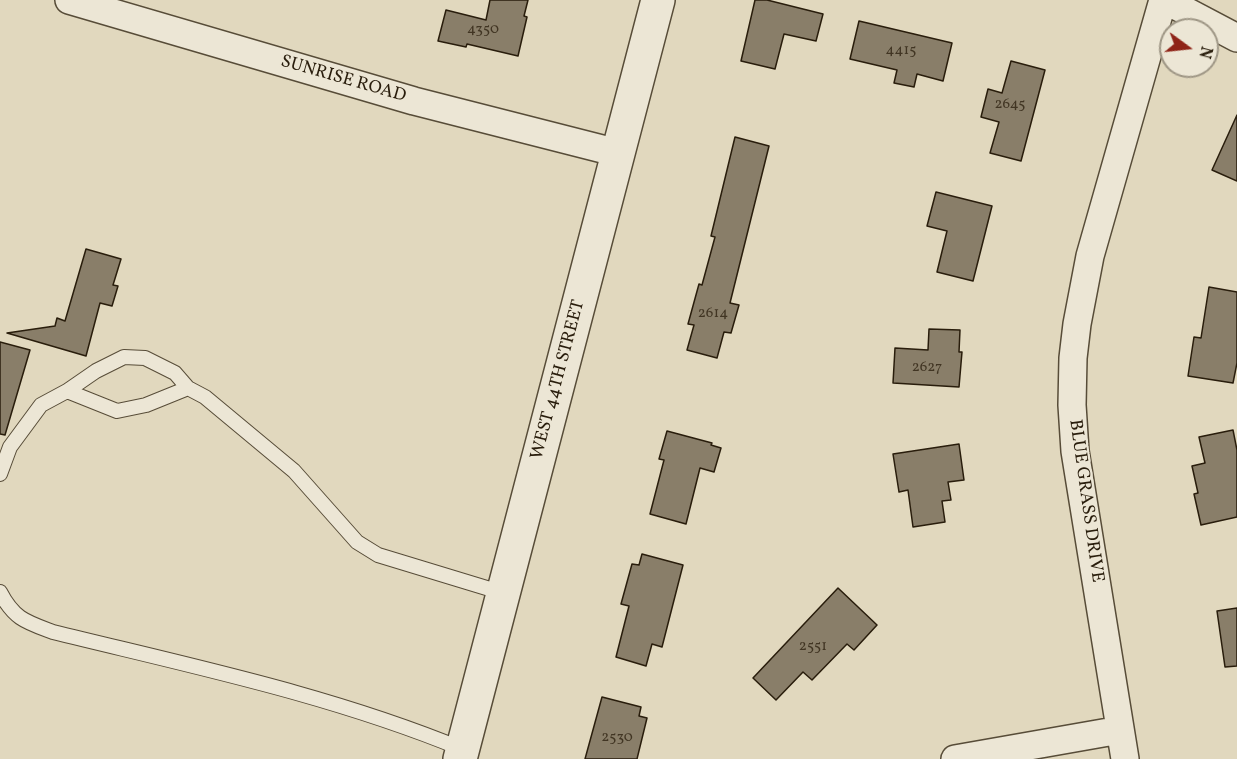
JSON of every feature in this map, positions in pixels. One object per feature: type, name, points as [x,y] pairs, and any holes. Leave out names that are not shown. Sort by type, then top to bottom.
[{"type":"street","name":"SUNRISE ROAD","points":[[69,0],[414,100],[618,153]]},
{"type":"street","name":"WEST 44TH STREET","points":[[461,754],[658,0]]},
{"type":"street","points":[[1164,0],[1237,38]]},
{"type":"street","name":"BLUE GRASS DRIVE","points":[[1125,759],[1075,451],[1072,405],[1073,358],[1090,256],[1164,0]]},
{"type":"street","points":[[955,759],[1120,730]]},
{"type":"lane","points":[[0,474],[10,447],[41,405],[96,371],[124,357],[145,358],[175,373],[188,388],[214,404],[294,471],[357,542],[378,555],[503,593]]},
{"type":"lane","points":[[67,391],[117,411],[146,405],[188,388]]},
{"type":"lane","points":[[0,592],[6,604],[21,619],[53,632],[304,694],[389,721],[461,754]]},
{"type":"building","points":[[490,0],[528,0],[524,16],[527,17],[518,56],[467,44],[466,47],[438,41],[446,10],[486,20]]},
{"type":"building","points":[[755,0],[767,0],[823,14],[816,41],[784,34],[775,69],[741,61]]},
{"type":"building","points":[[859,21],[952,43],[943,81],[917,74],[914,87],[894,83],[897,70],[850,59]]},
{"type":"building","points":[[1011,61],[1045,70],[1021,161],[990,153],[999,122],[981,117],[988,89],[1002,93]]},
{"type":"building","points":[[1237,115],[1237,181],[1212,170]]},
{"type":"building","points":[[735,137],[769,146],[730,303],[739,305],[731,333],[724,332],[717,358],[687,350],[694,325],[688,324],[699,284],[702,285],[715,237],[711,236]]},
{"type":"building","points":[[936,192],[992,206],[973,281],[937,272],[947,231],[927,226]]},
{"type":"building","points":[[86,249],[121,259],[113,285],[118,286],[112,306],[100,303],[86,356],[7,333],[55,326],[57,318],[65,321]]},
{"type":"building","points":[[1209,287],[1237,292],[1237,363],[1233,383],[1188,376],[1194,337],[1201,338]]},
{"type":"building","points":[[929,329],[960,330],[959,352],[962,352],[959,387],[893,383],[895,348],[928,350]]},
{"type":"building","points":[[0,342],[30,350],[5,435],[0,434]]},
{"type":"building","points":[[1233,430],[1237,450],[1237,517],[1201,525],[1194,494],[1198,493],[1192,466],[1205,463],[1199,437]]},
{"type":"building","points":[[667,431],[712,443],[711,445],[721,448],[714,472],[700,468],[686,524],[650,514],[664,460],[659,459]]},
{"type":"building","points":[[959,444],[964,480],[948,482],[951,500],[942,501],[945,522],[913,527],[908,490],[899,492],[893,454]]},
{"type":"building","points":[[642,554],[683,565],[662,647],[652,644],[646,666],[616,657],[629,606],[621,604],[632,564],[639,565]]},
{"type":"building","points":[[838,588],[877,625],[854,650],[847,644],[812,680],[803,672],[776,700],[753,678]]},
{"type":"building","points":[[1237,608],[1237,666],[1225,667],[1217,611]]},
{"type":"building","points":[[602,697],[641,707],[639,716],[647,718],[637,759],[585,759]]}]
